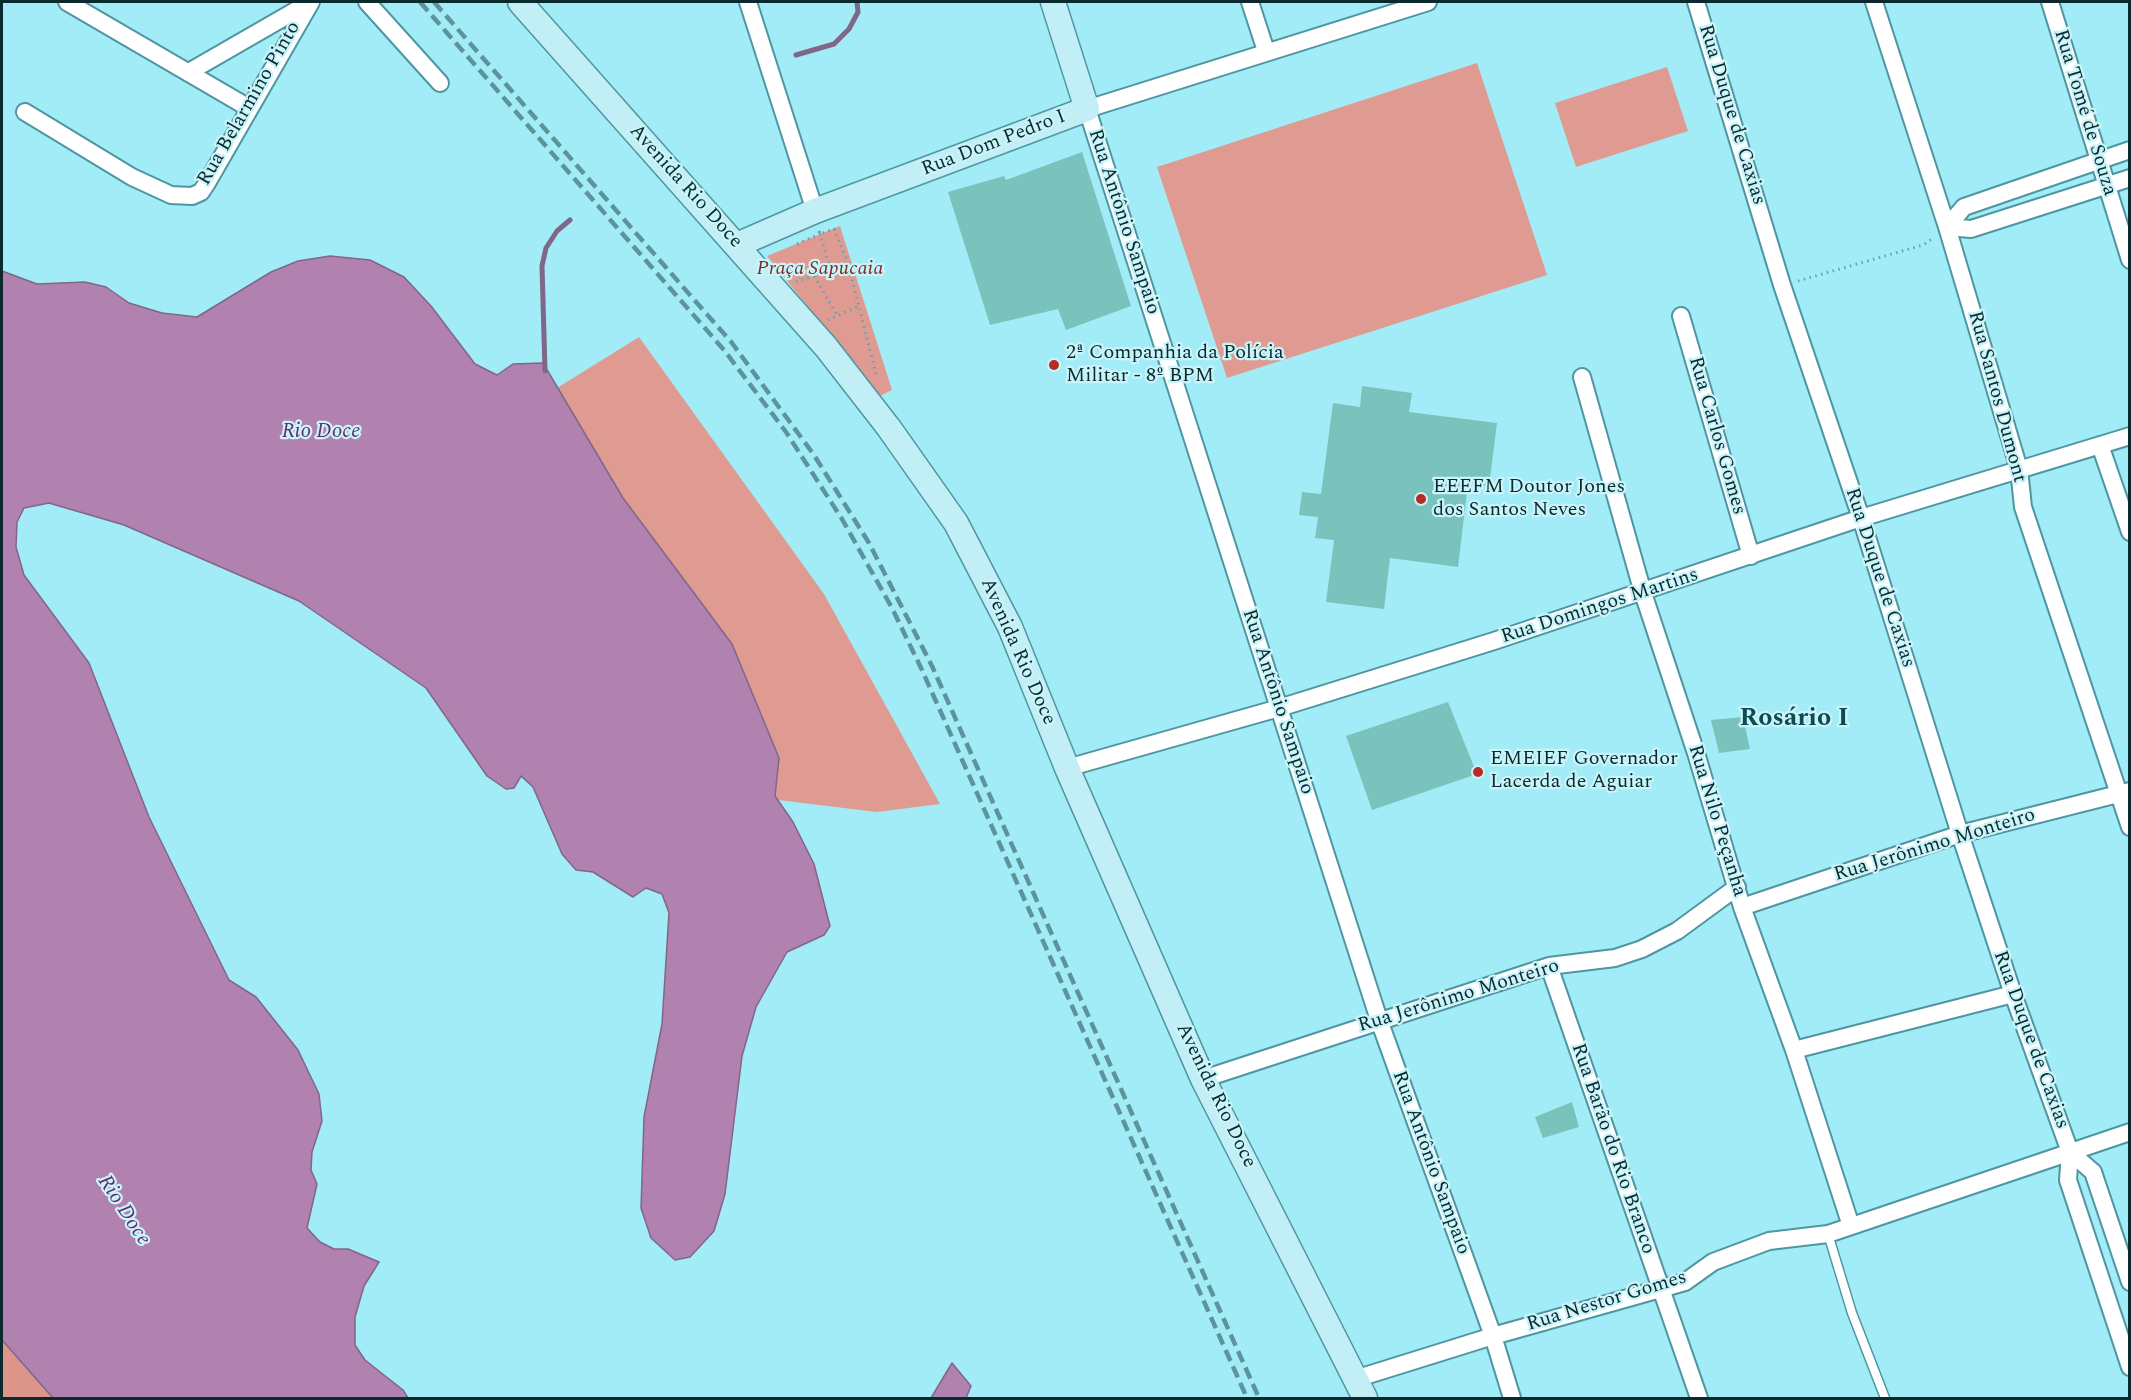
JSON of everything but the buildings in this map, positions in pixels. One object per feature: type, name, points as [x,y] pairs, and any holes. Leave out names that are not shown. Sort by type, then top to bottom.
[{"type":"street","points":[[68,2],[249,108]]},
{"type":"street","points":[[367,2],[441,83]]},
{"type":"street","name":"Avenida Rio Doce","points":[[520,2],[826,347],[956,523],[1010,627],[1067,768],[1203,1079],[1360,1389]]},
{"type":"street","points":[[748,2],[815,210]]},
{"type":"street","name":"Rua Antônio Sampaio","points":[[1053,2],[1379,1020],[1493,1336],[1512,1398]]},
{"type":"street","points":[[1250,2],[1266,51]]},
{"type":"street","name":"Rua Dom Pedro I","points":[[736,245],[815,210],[1087,109],[1428,2]]},
{"type":"street","name":"Rua Duque de Caxias","points":[[1696,2],[1782,285],[1861,518],[1960,834],[2013,994],[2070,1152],[2068,1180],[2130,1367]]},
{"type":"street","name":"Rua Santos Dumont","points":[[1874,2],[1947,227],[2019,469],[2023,507],[2124,793],[2130,827]]},
{"type":"street","name":"Rua Tomé de Souza","points":[[2049,2],[2130,260]]},
{"type":"street","points":[[189,72],[309,3]]},
{"type":"street","name":"Rua Belarmino Pinto","points":[[25,112],[132,177],[171,195],[184,198],[201,192],[309,3]]},
{"type":"street","points":[[1947,227],[1964,207],[2130,150]]},
{"type":"street","points":[[1947,227],[1971,229],[2130,178]]},
{"type":"street","name":"Rua Carlos Gomes","points":[[1681,316],[1751,556]]},
{"type":"street","name":"Rua Nilo Peçanha","points":[[1582,377],[1643,593],[1742,907],[1794,1050],[1851,1226]]},
{"type":"street","name":"Rua Domingos Martins","points":[[1067,768],[1279,708],[1643,593],[1861,518],[2130,436]]},
{"type":"street","points":[[2100,445],[2130,532]]},
{"type":"street","name":"Rua Jerônimo Monteiro","points":[[1742,907],[1960,834],[2124,793]]},
{"type":"street","name":"Rua Jerônimo Monteiro","points":[[1203,1079],[1549,966],[1615,958],[1642,949],[1677,931],[1737,887]]},
{"type":"street","name":"Rua Barão do Rio Branco","points":[[1549,966],[1699,1398]]},
{"type":"street","points":[[1794,1050],[2013,994]]},
{"type":"street","name":"Rua Nestor Gomes","points":[[1360,1389],[1493,1336],[1685,1282],[1713,1262],[1769,1241],[1828,1234],[2130,1132]]},
{"type":"street","name":"Rua Duque de Caxias","points":[[2070,1152],[2093,1172],[2130,1282]]},
{"type":"lane","points":[[1828,1234],[1852,1313],[1886,1398]]},
{"type":"path","points":[[1782,285],[1923,245],[1947,227]]},
{"type":"path","points":[[792,246],[834,229],[848,263],[878,384],[871,375]]},
{"type":"path","points":[[820,234],[830,269]]},
{"type":"path","points":[[795,282],[848,263]]},
{"type":"path","points":[[790,275],[801,290]]},
{"type":"path","points":[[814,275],[837,315]]},
{"type":"path","points":[[826,320],[859,306]]},
{"type":"path","points":[[820,313],[834,329]]},
{"type":"green space","points":[[1477,63],[1547,275],[1227,378],[1157,167]]},
{"type":"green space","points":[[1667,67],[1688,131],[1576,167],[1555,103]]},
{"type":"green space","name":"Praça Sapucaia","points":[[840,226],[892,390],[880,396],[767,256]]},
{"type":"green space","points":[[639,337],[824,594],[940,804],[877,812],[778,800],[775,796],[779,758],[557,388]]},
{"type":"shaded area","points":[[2,1340],[53,1398],[2,1398]]},
{"type":"water","name":"Rio Doce","points":[[330,256],[370,260],[404,277],[431,306],[475,364],[497,375],[513,364],[543,363],[623,498],[732,644],[779,758],[775,796],[793,822],[814,864],[830,926],[824,935],[787,952],[756,1007],[742,1056],[725,1194],[714,1231],[690,1257],[675,1260],[651,1238],[641,1208],[644,1117],[662,1024],[669,913],[662,894],[646,888],[633,897],[593,872],[576,870],[562,854],[533,787],[521,776],[514,788],[506,789],[487,776],[426,688],[299,601],[124,525],[49,503],[24,508],[17,522],[16,547],[24,575],[89,663],[149,817],[229,980],[256,997],[298,1050],[319,1094],[322,1121],[312,1152],[311,1170],[317,1184],[307,1228],[320,1242],[334,1249],[348,1249],[379,1262],[364,1286],[355,1317],[355,1345],[365,1360],[403,1390],[408,1398],[53,1398],[2,1340],[2,271],[37,284],[85,282],[106,287],[129,303],[162,313],[197,317],[271,272],[298,261]]},
{"type":"water","points":[[952,1363],[971,1386],[966,1398],[931,1398]]},
{"type":"waterway","points":[[796,55],[834,44],[849,29],[858,12],[857,2]]},
{"type":"waterway","points":[[545,371],[542,266],[546,248],[557,231],[570,220]]},
{"type":"railway","points":[[420,2],[724,350],[786,432],[842,519],[892,608],[922,670],[1247,1398]]},
{"type":"railway","points":[[434,2],[732,343],[814,455],[869,543],[932,666],[1259,1398]]},
{"type":"place","name":"2ª Companhia da Polícia Militar - 8º BPM","points":[[1054,365]]},
{"type":"place","name":"EEEFM Doutor Jones dos Santos Neves","points":[[1421,499]]},
{"type":"place","name":"EMEIEF Governador Lacerda de Aguiar","points":[[1478,772]]},
{"type":"district","name":"Rosário I","points":[[1794,720]]}]
